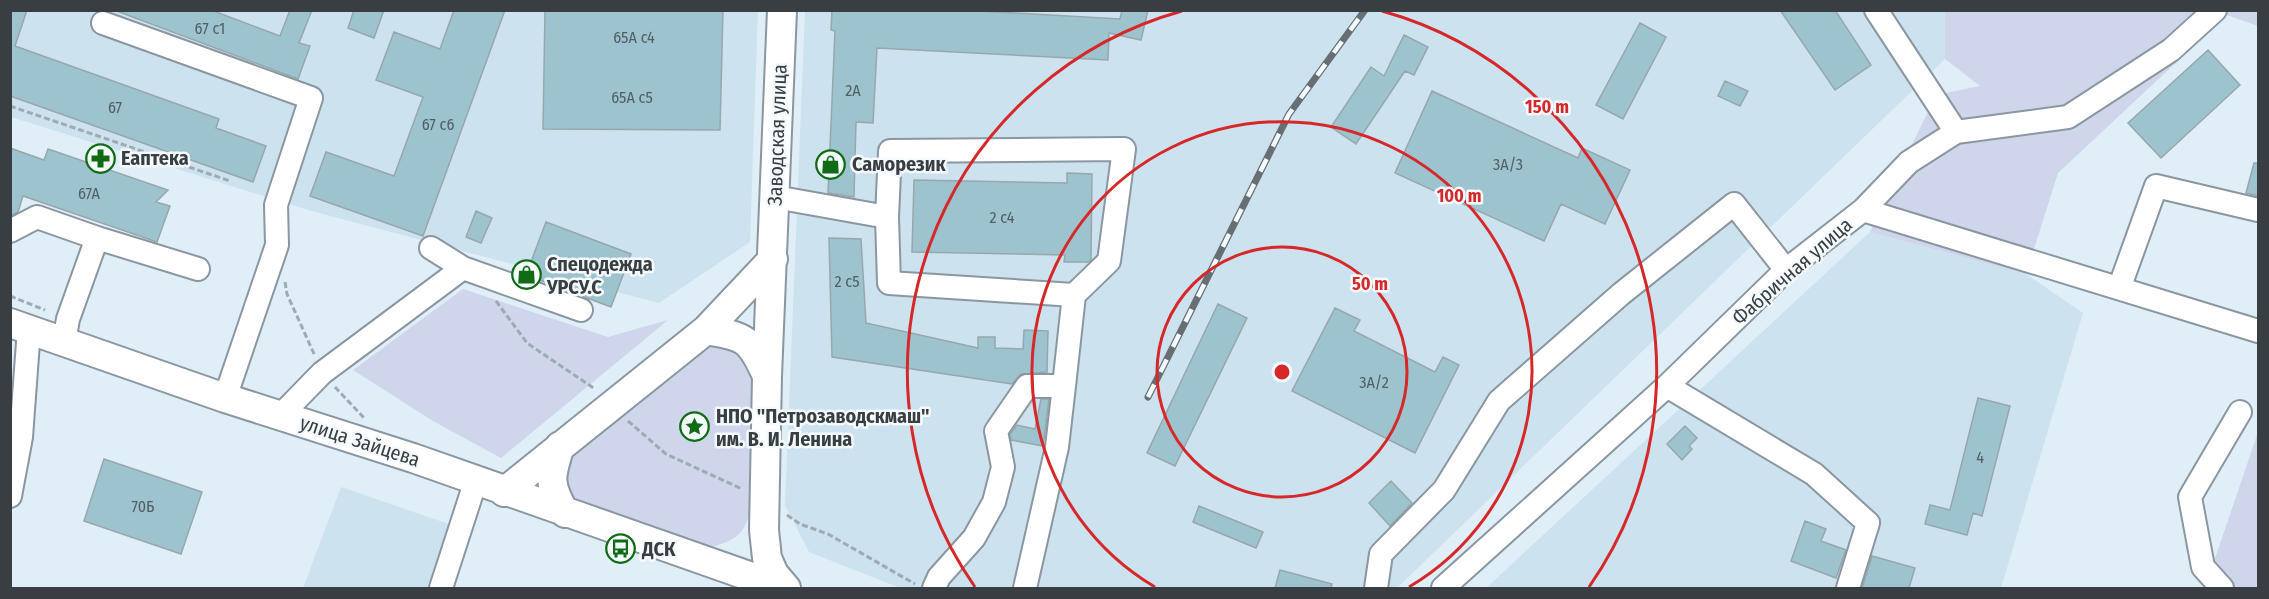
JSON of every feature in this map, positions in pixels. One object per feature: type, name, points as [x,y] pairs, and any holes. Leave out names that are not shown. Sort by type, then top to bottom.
[{"type":"main road","name":"Заводская улица","points":[[782,10],[767,376],[764,530],[766,558],[774,574],[785,588]]},
{"type":"main road","points":[[504,492],[609,405],[706,330],[773,259]]},
{"type":"main road","name":"улица Зайцева","points":[[20,326],[225,398],[476,480],[504,492],[785,588]]},
{"type":"main road","points":[[706,330],[734,337],[754,347],[767,376]]},
{"type":"main road","points":[[560,446],[550,477],[553,493],[566,513]]},
{"type":"main road","points":[[708,562],[732,559],[750,547],[764,530]]},
{"type":"street","points":[[1876,10],[1956,132]]},
{"type":"street","points":[[1863,210],[1909,162],[1956,132],[2068,117],[2171,50],[2215,10]]},
{"type":"street","points":[[103,23],[311,98],[276,206],[278,245],[225,398]]},
{"type":"street","points":[[1025,588],[1057,447],[1074,296],[1109,261],[1124,149],[890,151],[889,283],[1074,296]]},
{"type":"street","points":[[2120,286],[2156,186],[2259,210]]},
{"type":"street","points":[[775,197],[888,217]]},
{"type":"street","points":[[1376,588],[1381,554],[1444,490],[1499,401],[1621,294],[1734,204],[1786,270]]},
{"type":"street","name":"Фабричная улица","points":[[1443,588],[1667,386],[1786,270],[1863,210],[2120,286],[2259,331]]},
{"type":"street","points":[[10,231],[37,217],[198,269]]},
{"type":"street","points":[[64,342],[68,319],[97,238]]},
{"type":"street","points":[[431,248],[463,268],[581,310]]},
{"type":"street","points":[[282,415],[322,373],[463,268]]},
{"type":"street","points":[[10,496],[21,437],[20,326]]},
{"type":"street","points":[[934,588],[939,577],[974,538],[994,501],[1003,467],[996,431],[1027,386],[1064,386]]},
{"type":"street","points":[[1667,386],[1814,474],[1868,523],[1848,588]]},
{"type":"street","points":[[2222,588],[2203,567],[2190,497],[2240,412]]},
{"type":"street","points":[[441,588],[476,480]]},
{"type":"path","points":[[10,106],[230,181]]},
{"type":"path","points":[[493,298],[527,343],[597,390],[609,405],[666,454],[765,501],[800,524],[828,534],[923,588]]},
{"type":"shaded area","points":[[10,11],[758,11],[750,242],[659,303],[308,210],[11,117]]},
{"type":"shaded area","points":[[805,11],[1945,11],[1945,59],[1397,588],[900,588],[809,552],[785,505]]},
{"type":"shaded area","points":[[1945,11],[2258,11],[2258,26],[2227,15],[2058,173],[2026,274],[1870,232],[1936,95],[1980,86],[1945,59]]},
{"type":"shaded area","points":[[1870,232],[2026,274],[2083,313],[2001,588],[1486,588]]},
{"type":"shaded area","points":[[463,289],[608,337],[668,320],[501,458],[433,421],[353,370]]},
{"type":"shaded area","points":[[720,344],[747,358],[757,376],[749,514],[740,533],[731,540],[712,547],[574,500],[567,489],[564,476],[565,464],[570,452],[706,347]]},
{"type":"shaded area","points":[[2258,432],[2258,588],[2205,588]]},
{"type":"shaded area","points":[[341,487],[469,531],[448,588],[303,588]]},
{"type":"building","points":[[10,10],[27,10],[15,46],[219,119],[216,128],[266,146],[253,182],[10,96]]},
{"type":"building","points":[[114,10],[211,10],[280,36],[290,10],[312,10],[299,43],[310,46],[298,79]]},
{"type":"building","points":[[354,10],[384,10],[374,38],[348,28]]},
{"type":"building","points":[[454,10],[505,10],[423,236],[310,196],[326,152],[394,176],[423,97],[376,80],[394,32],[440,49]]},
{"type":"building","points":[[545,10],[723,10],[720,130],[543,129]]},
{"type":"building","points":[[832,10],[963,10],[1120,19],[1122,10],[1148,10],[1141,40],[1109,33],[1108,60],[877,48],[873,123],[856,122],[854,197],[828,193],[835,31],[831,30]]},
{"type":"building","points":[[1780,10],[1835,10],[1871,65],[1835,90]]},
{"type":"building","points":[[1640,23],[1666,37],[1623,119],[1596,105]]},
{"type":"building","points":[[1404,35],[1428,47],[1414,75],[1405,71],[1356,144],[1331,127],[1371,67],[1384,76]]},
{"type":"building","points":[[2208,50],[2240,85],[2161,158],[2128,123]]},
{"type":"building","points":[[1725,81],[1748,91],[1740,106],[1718,96]]},
{"type":"building","points":[[1432,91],[1578,158],[1582,148],[1630,170],[1605,224],[1561,204],[1544,241],[1395,173]]},
{"type":"building","points":[[10,148],[44,160],[48,149],[168,190],[156,202],[170,206],[157,242],[23,196],[18,212],[10,216]]},
{"type":"building","points":[[2254,163],[2259,163],[2259,196],[2246,193]]},
{"type":"building","points":[[1067,173],[1092,174],[1091,260],[1088,262],[1064,262],[1065,255],[912,252],[914,180],[1067,183]]},
{"type":"building","points":[[476,211],[492,218],[481,243],[466,237]]},
{"type":"building","points":[[546,222],[631,254],[611,307],[526,275]]},
{"type":"building","points":[[829,238],[861,239],[866,323],[978,348],[978,337],[995,337],[995,348],[1023,349],[1024,330],[1048,331],[1047,372],[1021,374],[1012,384],[832,357]]},
{"type":"building","points":[[1218,304],[1247,318],[1175,466],[1147,453]]},
{"type":"building","points":[[1335,308],[1360,320],[1354,331],[1435,372],[1443,357],[1459,365],[1415,453],[1292,391]]},
{"type":"building","points":[[1978,398],[2010,406],[1982,516],[1973,513],[1967,535],[1925,524],[1930,505],[1950,510]]},
{"type":"building","points":[[1041,399],[1049,399],[1043,446],[1011,440],[1010,434],[1017,425],[1035,429]]},
{"type":"building","points":[[1685,426],[1697,438],[1689,446],[1692,449],[1682,460],[1667,444]]},
{"type":"building","points":[[104,459],[202,492],[181,554],[84,521]]},
{"type":"building","points":[[1391,481],[1412,503],[1390,526],[1369,503]]},
{"type":"building","points":[[1199,506],[1263,532],[1256,548],[1193,522]]},
{"type":"building","points":[[1805,521],[1826,529],[1821,541],[1846,550],[1836,578],[1791,561]]},
{"type":"building","points":[[1872,556],[1915,568],[1909,588],[1862,588]]},
{"type":"building","points":[[1280,570],[1332,584],[1331,588],[1275,588]]},
{"type":"railway","points":[[1148,397],[1289,114],[1365,10]]},
{"type":"place","name":"Еаптека","points":[[100,158]]},
{"type":"place","name":"Саморезик","points":[[831,164]]},
{"type":"place","name":"Спецодежда УРСУ.С","points":[[526,275]]},
{"type":"place","name":"НПО \"Петрозаводскмаш\" им. В. И. Ленина","points":[[695,427]]},
{"type":"place","name":"ДСК","points":[[621,549]]}]
